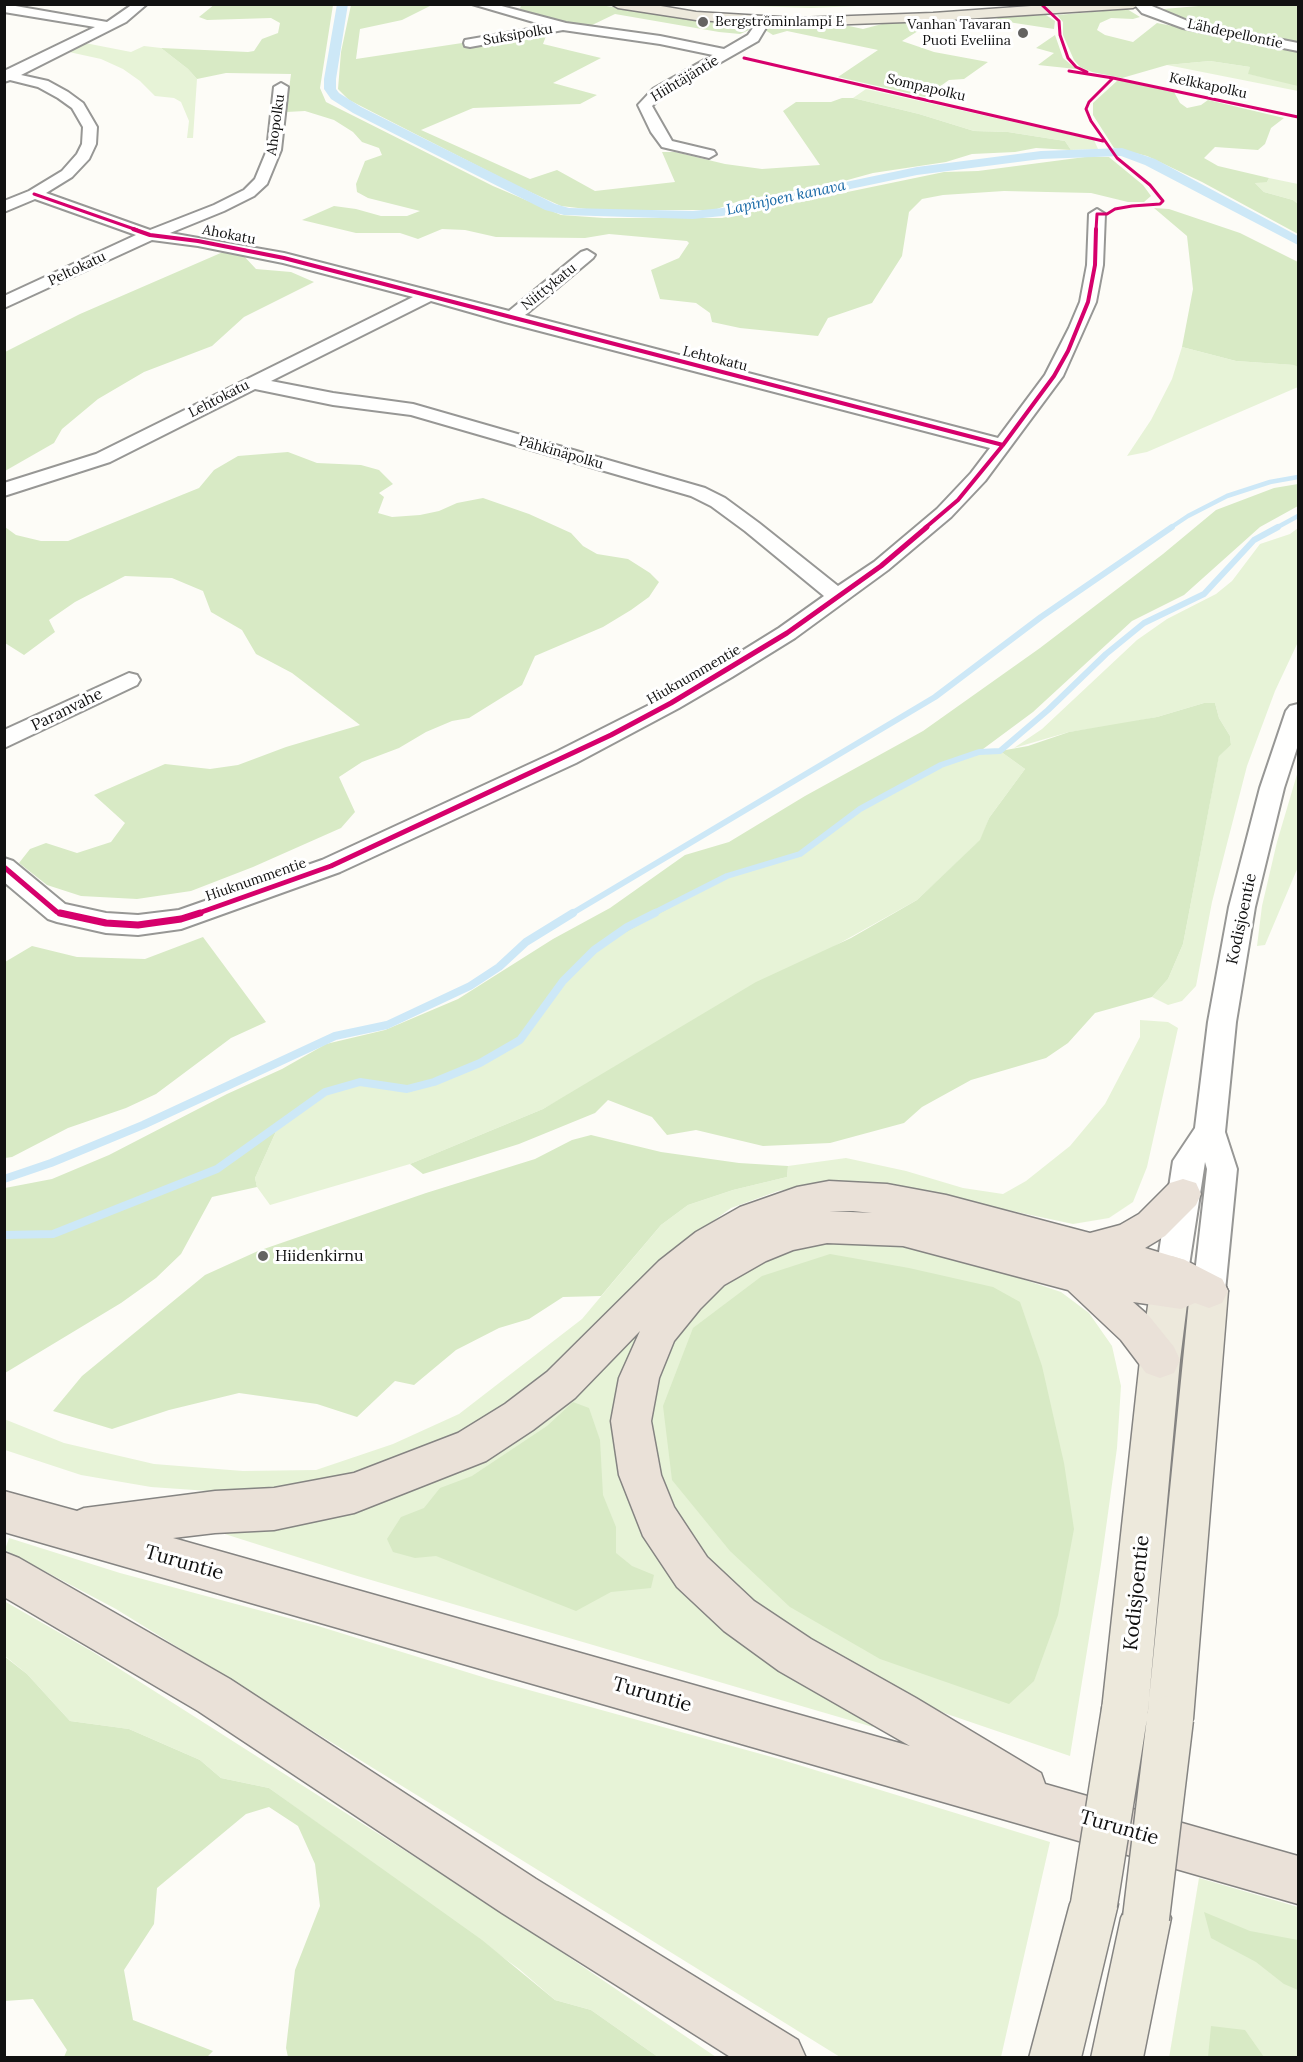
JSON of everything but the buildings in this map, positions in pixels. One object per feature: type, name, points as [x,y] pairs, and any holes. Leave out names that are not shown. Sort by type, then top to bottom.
[{"type":"highway","points":[[1085,1263],[1145,1230],[1183,1194]]},
{"type":"highway","points":[[73,1531],[215,1512],[274,1509],[354,1492],[472,1447],[519,1417],[561,1385],[672,1273],[709,1243],[753,1218],[797,1202],[829,1196],[887,1199],[946,1210],[1085,1263],[1160,1360]]},
{"type":"highway","points":[[1059,1811],[900,1714],[795,1655],[739,1616],[692,1572],[658,1521],[640,1476],[632,1421],[639,1378],[660,1330],[687,1297],[711,1273],[789,1234],[827,1227],[903,1230],[1085,1263],[1184,1285]]},
{"type":"highway","name":"Turuntie","points":[[4,1511],[1299,1880]]},
{"type":"highway","points":[[4,1573],[214,1695],[519,1896],[780,2058]]},
{"type":"main road","points":[[618,4],[666,13],[764,21],[857,21],[1133,4]]},
{"type":"main road","name":"Kodisjoentie","points":[[1055,2058],[1094,1904],[1125,1710],[1160,1360],[1184,1285]]},
{"type":"main road","name":"Kodisjoentie","points":[[1117,2058],[1146,1918],[1170,1719],[1184,1285]]},
{"type":"street","points":[[6,76],[109,26],[141,4]]},
{"type":"street","points":[[478,4],[566,27],[660,40],[727,54]]},
{"type":"street","name":"Lähdepellontie","points":[[1140,4],[1151,12],[1187,25],[1299,47]]},
{"type":"street","points":[[4,8],[109,26]]},
{"type":"street","name":"Hiihtäjäntie","points":[[709,154],[667,144],[658,132],[645,105],[658,92],[753,38],[764,21]]},
{"type":"street","name":"Suksipolku","points":[[470,43],[566,27]]},
{"type":"street","points":[[4,207],[34,194],[60,178],[81,160],[89,144],[90,127],[82,110],[63,95],[43,84],[6,76]]},
{"type":"street","name":"Ahopolku","points":[[150,235],[225,205],[249,193],[262,181],[274,150],[281,87]]},
{"type":"street","name":"Ahokatu","points":[[34,194],[150,235],[198,241],[284,258],[425,295]]},
{"type":"street","name":"Hiuknummentie","points":[[4,867],[57,912],[106,923],[138,925],[181,919],[332,866],[621,730],[745,659],[881,566],[944,513],[978,477],[1054,376],[1078,328],[1088,302],[1095,266],[1097,214]]},
{"type":"street","name":"Peltokatu","points":[[4,303],[150,235]]},
{"type":"street","name":"Niittykatu","points":[[511,318],[587,255]]},
{"type":"street","name":"Lehtokatu","points":[[4,490],[103,458],[425,295],[1003,445]]},
{"type":"street","name":"Pähkinäpolku","points":[[251,383],[333,399],[413,410],[698,492],[718,502],[752,526],[838,597]]},
{"type":"street","name":"Paranvahe","points":[[4,740],[129,680]]},
{"type":"street","name":"Kodisjoentie","points":[[1184,1285],[1222,1169],[1210,1132],[1222,1022],[1242,907],[1272,788],[1299,711]]},
{"type":"street","name":"Kodisjoentie","points":[[1184,1285],[1183,1194],[1188,1161],[1210,1132]]},
{"type":"green space","points":[[215,4],[333,5],[320,88],[326,102],[493,186],[561,215],[604,218],[722,218],[944,172],[978,171],[1085,157],[1109,157],[1143,185],[1151,196],[1144,202],[1128,202],[1091,193],[1004,191],[943,195],[922,199],[909,212],[902,256],[872,303],[828,318],[818,336],[740,328],[712,322],[710,313],[696,303],[660,299],[651,270],[679,258],[689,243],[687,241],[609,234],[585,238],[496,237],[465,230],[442,229],[418,239],[400,233],[356,233],[302,220],[334,206],[381,216],[407,216],[420,211],[368,198],[357,192],[356,184],[365,161],[382,155],[379,148],[362,142],[353,132],[334,120],[305,111],[286,112],[291,74],[226,73],[197,79],[161,48],[248,52],[254,51],[262,39],[278,33],[280,23],[271,18],[207,20],[199,17]]},
{"type":"green space","points":[[904,4],[811,8],[722,5]]},
{"type":"green space","points":[[351,5],[432,5],[402,20],[360,29],[356,59],[482,40],[540,35],[546,36],[543,44],[601,58],[553,83],[597,95],[580,104],[473,108],[421,130],[530,179],[557,170],[595,191],[675,182],[662,152],[675,152],[725,164],[762,169],[820,165],[783,111],[796,102],[831,102],[842,98],[853,98],[919,114],[974,131],[1008,132],[1065,141],[1071,150],[1036,148],[1015,152],[972,154],[946,162],[873,173],[833,184],[742,200],[714,210],[595,210],[561,206],[349,100],[338,89],[341,52]]},
{"type":"green space","points":[[521,5],[600,5],[746,25],[749,30],[740,34],[719,32],[615,14],[588,27],[563,24],[528,14],[520,9]]},
{"type":"green space","points":[[1210,5],[1298,5],[1298,46],[1186,23],[1152,10]]},
{"type":"green space","points":[[1127,9],[1140,17],[1111,18],[1100,23],[1097,30],[1105,35],[1133,42],[1157,23],[1298,50],[1298,86],[1248,74],[1250,67],[1210,61],[1167,65],[1122,78],[1080,67],[1074,60],[1063,35],[1063,22],[1057,15]]},
{"type":"green space","points":[[1046,15],[1055,21],[1054,29],[995,20],[1000,17]]},
{"type":"green space","points":[[921,21],[931,23],[902,41],[934,52],[988,62],[964,79],[949,80],[925,97],[838,77],[878,50],[787,31],[773,35],[765,30],[771,25],[849,26],[863,29],[882,24]]},
{"type":"green space","points":[[1055,35],[1063,58],[1076,69],[1038,65],[1054,53],[1036,48]]},
{"type":"green space","points":[[85,43],[131,52],[144,46],[161,48],[188,69],[197,79],[193,138],[187,138],[189,121],[181,102],[174,98],[155,96],[123,69],[101,59],[69,52]]},
{"type":"green space","points":[[1210,61],[1250,67],[1249,74],[1295,84],[1298,86],[1298,91],[1167,65]]},
{"type":"green space","points":[[1118,80],[1174,92],[1180,103],[1187,108],[1201,105],[1208,100],[1284,118],[1271,128],[1265,144],[1258,150],[1215,147],[1204,158],[1218,166],[1269,178],[1267,182],[1255,183],[1264,192],[1293,200],[1298,204],[1298,234],[1202,182],[1147,156],[1114,148],[1093,115],[1093,103]]},
{"type":"green space","points":[[866,89],[1094,140],[1098,149],[1071,150],[1065,141],[1008,132],[974,131],[919,114],[853,98]]},
{"type":"green space","points":[[1269,178],[1298,184],[1298,204],[1293,200],[1264,192],[1254,182],[1267,182]]},
{"type":"green space","points":[[1154,208],[1169,209],[1240,233],[1298,262],[1298,367],[1236,361],[1182,347],[1193,289],[1187,236]]},
{"type":"green space","points":[[223,252],[243,255],[256,269],[291,272],[314,282],[244,317],[212,346],[144,372],[98,399],[62,429],[54,443],[5,471],[5,352],[80,314]]},
{"type":"green space","points":[[1182,347],[1236,361],[1295,365],[1298,367],[1298,387],[1147,452],[1127,456],[1151,420],[1172,379]]},
{"type":"green space","points":[[288,452],[317,463],[361,465],[379,470],[393,484],[379,493],[384,497],[378,513],[392,517],[420,515],[439,511],[457,503],[483,498],[529,514],[571,533],[583,546],[597,554],[628,559],[650,573],[659,582],[649,597],[603,627],[535,656],[522,685],[469,718],[452,721],[426,732],[399,748],[362,762],[339,777],[355,812],[341,828],[253,867],[191,891],[137,899],[81,896],[47,885],[19,863],[30,849],[46,843],[77,853],[111,842],[125,823],[94,795],[165,764],[210,769],[238,765],[286,747],[360,725],[292,673],[256,654],[242,630],[211,612],[203,591],[172,578],[125,576],[75,602],[49,620],[55,632],[24,655],[5,643],[5,527],[16,535],[41,541],[68,541],[199,488],[214,470],[238,456]]},
{"type":"green space","points":[[1298,484],[1298,506],[1260,527],[1184,595],[1132,621],[1033,712],[979,752],[941,765],[860,809],[800,854],[727,876],[594,950],[563,981],[520,1040],[480,1063],[434,1082],[407,1089],[360,1082],[325,1092],[278,1127],[255,1178],[257,1187],[212,1197],[181,1254],[156,1278],[121,1303],[5,1373],[5,1188],[52,1179],[109,1155],[227,1094],[282,1069],[326,1044],[385,1030],[458,999],[553,939],[610,908],[685,855],[729,842],[805,796],[923,731],[1040,648],[1163,554],[1216,510],[1274,488]]},
{"type":"green space","points":[[1298,528],[1298,642],[1275,691],[1247,766],[1212,902],[1196,986],[1182,1001],[1168,1005],[1152,997],[1168,979],[1183,944],[1219,755],[1231,745],[1230,736],[1219,718],[1215,703],[1204,703],[1157,717],[1117,725],[1069,732],[1014,748],[1042,729],[1137,640],[1167,619],[1216,594],[1232,581],[1260,544],[1290,534]]},
{"type":"green space","points":[[1204,703],[1215,703],[1219,718],[1230,736],[1231,745],[1219,756],[1183,944],[1168,979],[1152,997],[1095,1013],[1068,1043],[1046,1058],[971,1080],[922,1107],[904,1123],[830,1143],[763,1146],[696,1130],[667,1135],[652,1117],[608,1100],[595,1113],[519,1144],[423,1174],[410,1164],[543,1109],[756,982],[851,938],[917,900],[980,840],[989,818],[1025,769],[1000,751],[1028,746],[1069,732],[1157,717]]},
{"type":"green space","points":[[1000,751],[1025,769],[989,818],[981,840],[917,900],[543,1109],[410,1164],[270,1205],[257,1187],[255,1178],[278,1127],[325,1092],[360,1082],[407,1089],[434,1082],[480,1063],[520,1040],[563,981],[594,950],[627,927],[727,876],[800,854],[860,809],[941,765],[979,752]]},
{"type":"green space","points":[[1298,771],[1298,867],[1265,945],[1257,946],[1262,906],[1277,842]]},
{"type":"green space","points":[[203,937],[266,1022],[231,1038],[156,1094],[126,1108],[68,1128],[12,1157],[5,1158],[5,962],[32,946],[77,957],[145,959]]},
{"type":"green space","points":[[1140,1020],[1168,1022],[1178,1028],[1147,1167],[1133,1202],[1109,1218],[1073,1224],[876,1182],[829,1182],[778,1191],[731,1208],[681,1244],[542,1380],[479,1422],[404,1458],[329,1482],[252,1494],[151,1487],[81,1475],[5,1450],[4,1419],[64,1443],[154,1464],[243,1471],[316,1470],[393,1444],[459,1414],[582,1319],[661,1225],[688,1205],[733,1190],[787,1177],[788,1166],[846,1158],[906,1171],[963,1188],[1003,1194],[1026,1181],[1070,1146],[1105,1104],[1140,1037]]},
{"type":"green space","points":[[591,1135],[661,1152],[739,1163],[788,1166],[787,1177],[733,1190],[688,1205],[661,1225],[601,1296],[563,1297],[529,1319],[499,1328],[456,1350],[414,1385],[395,1381],[357,1417],[317,1404],[239,1393],[169,1410],[112,1429],[53,1411],[82,1376],[205,1275],[258,1251],[426,1193],[535,1159],[572,1140]]},
{"type":"green space","points":[[834,1240],[899,1246],[1007,1274],[1061,1292],[1089,1313],[1112,1346],[1121,1386],[1117,1448],[1070,1756],[947,1714],[870,1681],[739,1601],[666,1505],[647,1418],[654,1378],[673,1334],[693,1306],[741,1269],[785,1249]]},
{"type":"green space","points":[[830,1254],[909,1268],[993,1287],[1020,1302],[1042,1366],[1064,1463],[1074,1529],[1058,1615],[1034,1681],[1009,1704],[880,1659],[790,1607],[730,1551],[672,1480],[663,1406],[693,1328],[762,1276]]},
{"type":"green space","points":[[641,1329],[644,1527],[875,1717],[873,1727],[354,1575],[209,1529],[334,1511]]},
{"type":"green space","points":[[573,1402],[589,1408],[600,1440],[603,1495],[616,1527],[616,1553],[632,1566],[654,1575],[651,1588],[611,1592],[576,1611],[436,1556],[415,1558],[393,1552],[387,1539],[401,1517],[424,1508],[440,1488],[472,1476],[547,1426]]},
{"type":"green space","points":[[9,1538],[120,1573],[318,1626],[489,1679],[779,1759],[1050,1842],[1001,2057],[840,2057],[116,1609],[5,1550]]},
{"type":"green space","points":[[4,1601],[93,1652],[520,1924],[716,2057],[658,2057],[591,2010],[555,2000],[519,1969],[269,1788],[221,1778],[200,1760],[129,1729],[70,1721],[27,1674],[5,1656]]},
{"type":"green space","points":[[4,1656],[27,1674],[70,1721],[129,1729],[200,1760],[221,1778],[269,1788],[482,1940],[555,2000],[591,2010],[658,2057],[288,2057],[286,2048],[295,1970],[320,1906],[315,1864],[298,1826],[269,1807],[246,1814],[157,1888],[154,1924],[124,1970],[133,2020],[213,2051],[207,2057],[64,2057],[67,2050],[33,1999],[5,2001]]},
{"type":"green space","points":[[1199,1878],[1298,1907],[1298,2057],[1169,2058]]},
{"type":"green space","points":[[1204,1912],[1250,1931],[1298,1940],[1298,1990],[1284,1984],[1256,1962],[1211,1938]]},
{"type":"green space","points":[[1211,2026],[1245,2030],[1264,2057],[1208,2057]]},
{"type":"waterway","name":"Lapinjoen kanava","points":[[343,4],[330,79],[330,89],[335,96],[357,110],[550,207],[569,212],[693,215],[722,212],[917,171],[1041,155],[1122,152],[1150,162],[1298,241]]},
{"type":"waterway","points":[[1170,528],[1227,496],[1270,482],[1298,477]]},
{"type":"waterway","points":[[1276,528],[1298,516]]},
{"type":"waterway","points":[[571,914],[935,697],[1041,617],[1172,527]]},
{"type":"waterway","points":[[652,914],[727,876],[800,854],[860,809],[941,765],[979,752],[1000,751],[1048,710],[1106,654],[1144,623],[1204,594],[1254,540],[1278,527]]},
{"type":"waterway","points":[[4,1179],[51,1163],[143,1125],[335,1036],[387,1025],[470,986],[499,967],[526,942],[573,913]]},
{"type":"waterway","points":[[4,1235],[53,1234],[217,1169],[325,1092],[360,1082],[407,1089],[434,1082],[480,1063],[520,1040],[563,981],[594,950],[627,927],[655,913]]},
{"type":"cycle path","points":[[1041,4],[1059,21],[1060,35],[1068,58],[1076,67],[1087,72]]},
{"type":"cycle path","name":"Sompapolku","points":[[744,58],[1103,141]]},
{"type":"cycle path","points":[[4,867],[57,912],[106,923],[138,925],[181,919],[235,901],[331,866],[611,735],[671,703],[787,633],[881,566],[958,500],[1003,445],[1054,376],[1068,351],[1088,302],[1095,265],[1097,214],[1107,214],[1115,209],[1132,206],[1160,204],[1163,201],[1150,185],[1117,158],[1091,121],[1086,109],[1089,102],[1113,78],[1069,71]]},
{"type":"cycle path","name":"Kelkkapolku","points":[[1113,78],[1298,117]]},
{"type":"cycle path","points":[[34,194],[150,235],[198,241],[284,258],[1003,445]]},
{"type":"place","name":"Bergströminlampi E","points":[[703,22]]},
{"type":"place","name":"Vanhan Tavaran Puoti Eveliina","points":[[1023,33]]},
{"type":"place","name":"Hiidenkirnu","points":[[263,1256]]}]
